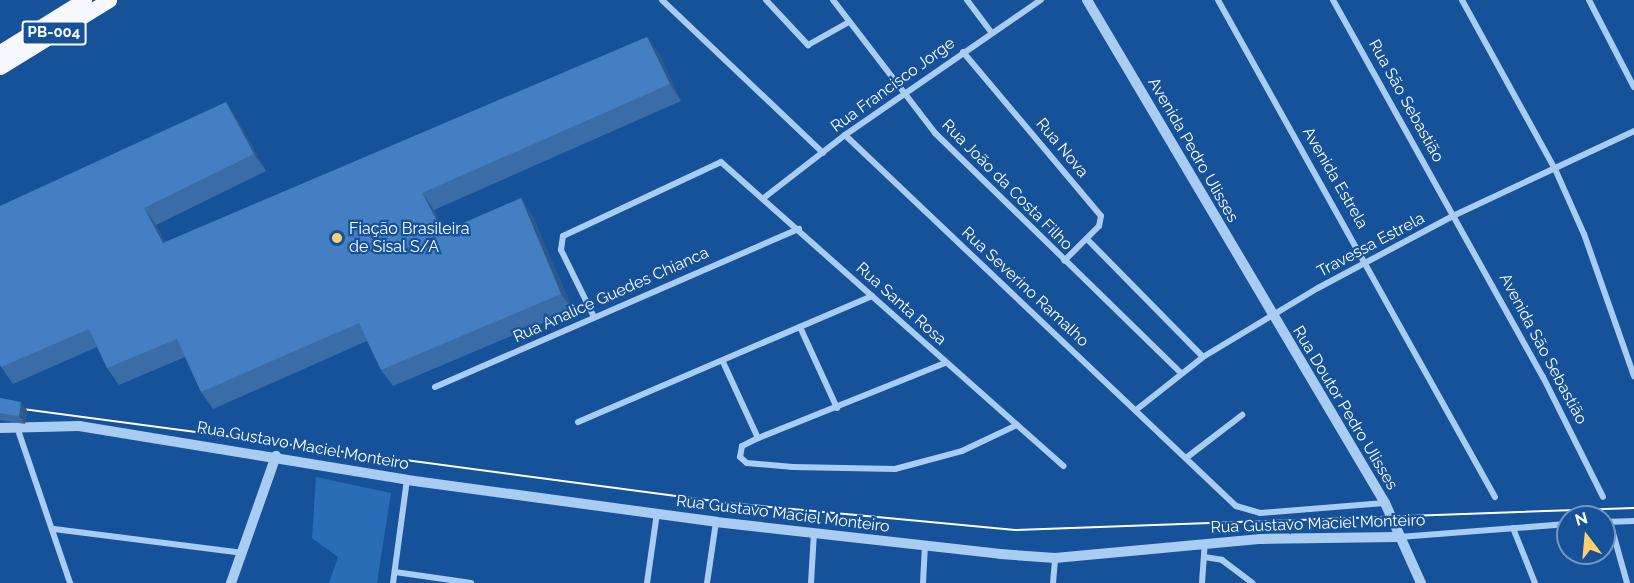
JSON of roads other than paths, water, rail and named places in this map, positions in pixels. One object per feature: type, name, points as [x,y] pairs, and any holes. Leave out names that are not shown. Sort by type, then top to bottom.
[{"type":"main road","name":"PB-004","points":[[0,52],[84,0]]},
{"type":"main road","name":"PB-004","points":[[0,67],[109,0]]},
{"type":"street","points":[[662,0],[823,153]]},
{"type":"street","points":[[766,0],[808,45],[849,22]]},
{"type":"street","name":"Rua João da Costa Filho","points":[[833,0],[902,95],[1064,261],[1180,372]]},
{"type":"street","points":[[967,0],[991,32]]},
{"type":"street","name":"Rua Francisco Jorge","points":[[765,197],[845,135],[963,51],[1041,0]]},
{"type":"street","name":"Avenida Pedro Ulisses","points":[[1087,0],[1271,315]]},
{"type":"street","name":"Avenida Estrela","points":[[1218,0],[1367,261],[1495,497]]},
{"type":"street","name":"Rua São Sebastião","points":[[1333,0],[1455,215]]},
{"type":"street","points":[[1462,0],[1555,169],[1584,234],[1634,376]]},
{"type":"street","points":[[1589,0],[1634,87]]},
{"type":"street","name":"Rua Nova","points":[[963,51],[1101,216],[1099,226],[1064,261]]},
{"type":"street","name":"Travessa Estrela","points":[[1136,410],[1180,372],[1203,357],[1271,315],[1367,261],[1455,215],[1634,131]]},
{"type":"street","name":"Rua Severino Ramalho","points":[[845,135],[1236,506],[1250,513],[1385,503]]},
{"type":"street","name":"Rua Santa Rosa","points":[[594,317],[561,250],[563,236],[721,162],[765,197],[945,363],[1063,466]]},
{"type":"street","name":"Avenida São Sebastião","points":[[1455,215],[1584,454],[1603,497]]},
{"type":"street","name":"Rua Analice Guedes Chianca","points":[[435,387],[799,229]]},
{"type":"street","points":[[1087,239],[1203,357]]},
{"type":"street","points":[[578,422],[723,362],[872,296]]},
{"type":"street","name":"Rua Doutor Pedro Ulisses","points":[[1271,315],[1385,503],[1398,537],[1421,583]]},
{"type":"street","points":[[800,327],[837,408]]},
{"type":"street","points":[[723,362],[758,438]]},
{"type":"street","points":[[945,363],[758,438],[740,449],[743,461],[793,467],[895,468],[962,451],[1017,425]]},
{"type":"street","points":[[1186,458],[1242,415]]},
{"type":"street","name":"Rua Gustavo Maciel Monteiro","points":[[0,428],[18,430],[79,426],[276,456],[407,480],[716,522],[925,547],[1055,558],[1282,538],[1398,537],[1556,526]]},
{"type":"street","points":[[18,430],[54,529],[70,583]]},
{"type":"street","points":[[231,583],[276,456]]},
{"type":"street","points":[[393,583],[407,480]]},
{"type":"street","points":[[647,583],[657,513]]},
{"type":"street","points":[[1616,521],[1634,520]]},
{"type":"street","points":[[707,583],[716,522]]},
{"type":"street","points":[[1513,528],[1535,583]]},
{"type":"street","points":[[54,529],[243,553]]},
{"type":"street","points":[[811,583],[814,533]]},
{"type":"street","points":[[1202,583],[1205,544]]},
{"type":"street","points":[[923,583],[925,547]]},
{"type":"street","points":[[1616,549],[1627,583]]},
{"type":"street","points":[[1053,583],[1055,558]]},
{"type":"street","points":[[1204,558],[1222,560],[1252,583]]},
{"type":"street","points":[[394,572],[471,583]]},
{"type":"tram line","points":[[0,406],[729,503],[1015,530],[1634,508]]},
{"type":"place","name":"Fiação Brasileira de Sisal S/A","points":[[337,238]]}]
